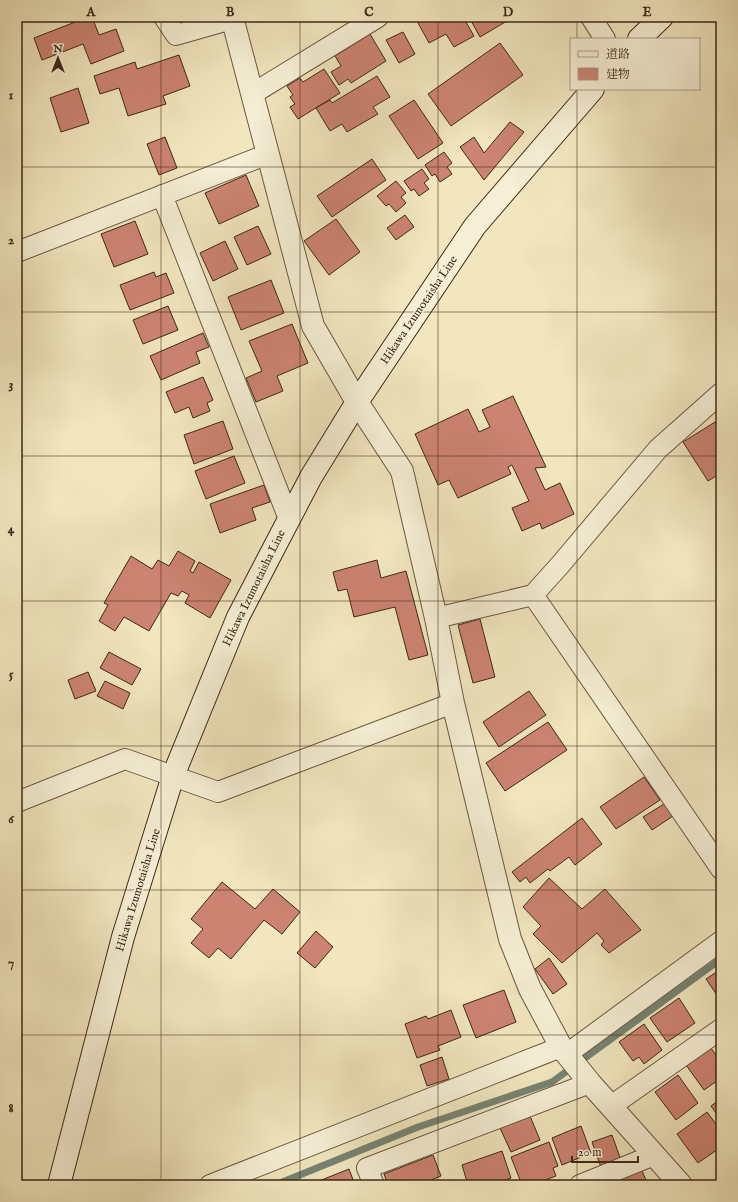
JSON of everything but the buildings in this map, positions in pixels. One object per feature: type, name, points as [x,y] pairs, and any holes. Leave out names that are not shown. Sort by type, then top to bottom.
[{"type":"street","points":[[164,17],[176,35],[232,18],[313,326],[357,402],[402,471],[436,618],[453,703],[510,939],[530,990],[564,1051],[590,1083],[681,1185]]},
{"type":"street","points":[[252,94],[378,17]]},
{"type":"street","points":[[591,17],[604,38]]},
{"type":"street","points":[[640,38],[662,17]]},
{"type":"street","name":"Hikawa Izumotaisha Line","points":[[59,1185],[123,937],[172,776],[238,617],[311,477],[357,402],[475,226],[592,90]]},
{"type":"street","points":[[17,252],[268,154]]},
{"type":"street","points":[[162,195],[289,519]]},
{"type":"street","points":[[436,618],[533,595],[658,449],[721,393]]},
{"type":"street","points":[[533,595],[721,869]]},
{"type":"street","points":[[17,802],[125,759],[218,792],[453,703]]},
{"type":"street","points":[[210,1185],[564,1051],[721,941]]},
{"type":"street","points":[[611,1106],[718,1036]]},
{"type":"street","points":[[374,1185],[367,1168],[590,1083]]},
{"type":"street","points":[[580,1185],[654,1155]]},
{"type":"waterway","points":[[275,1185],[418,1127],[552,1082],[721,959]]}]
